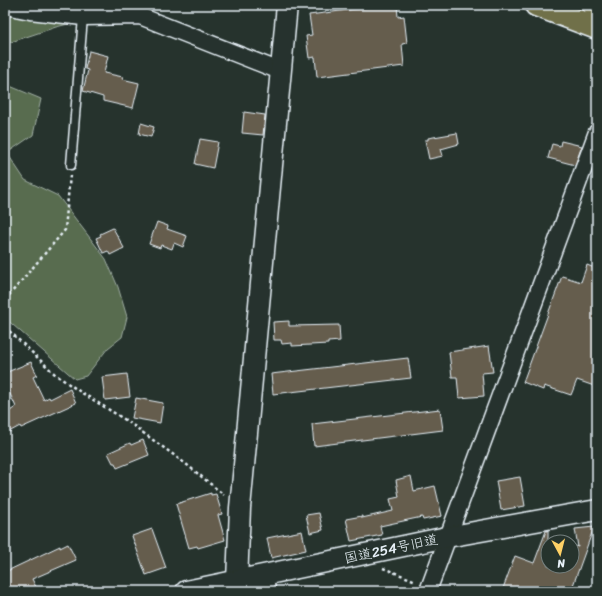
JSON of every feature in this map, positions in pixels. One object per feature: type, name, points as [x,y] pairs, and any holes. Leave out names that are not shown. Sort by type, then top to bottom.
[{"type":"highway","points":[[536,5],[597,28]]},
{"type":"street","points":[[237,581],[240,508],[287,5]]},
{"type":"street","points":[[5,6],[30,11],[83,17],[140,16],[280,71]]},
{"type":"street","points":[[429,588],[597,132]]},
{"type":"street","name":"国道254号旧道","points":[[186,591],[237,581],[266,583],[447,537],[597,510]]},
{"type":"lane","points":[[71,165],[83,17]]},
{"type":"path","points":[[5,300],[65,230],[71,165]]},
{"type":"path","points":[[5,327],[56,375],[127,421],[186,464],[240,508]]},
{"type":"path","points":[[382,567],[429,588]]},
{"type":"green space","points":[[5,5],[136,5],[128,9],[56,27],[5,44]]},
{"type":"green space","points":[[5,84],[41,99],[33,135],[7,153],[25,180],[58,196],[106,259],[118,287],[127,317],[122,337],[108,348],[86,376],[75,379],[5,318]]},
{"type":"building","points":[[397,5],[398,17],[404,16],[407,43],[402,44],[404,66],[317,77],[315,57],[309,58],[306,36],[312,35],[309,15]]},
{"type":"building","points":[[89,51],[108,56],[104,73],[123,77],[122,79],[139,83],[133,108],[103,101],[103,97],[83,91],[88,70],[85,69]]},
{"type":"building","points":[[244,112],[265,115],[263,135],[242,133]]},
{"type":"building","points":[[141,123],[154,127],[151,137],[139,134]]},
{"type":"building","points":[[457,133],[459,144],[441,149],[443,156],[429,159],[425,140],[428,140],[428,138]]},
{"type":"building","points":[[200,139],[218,142],[213,168],[195,164]]},
{"type":"building","points":[[561,141],[582,146],[575,165],[548,158],[552,144],[560,146]]},
{"type":"building","points":[[157,222],[168,226],[167,229],[187,236],[183,247],[174,243],[172,249],[161,245],[160,248],[149,244]]},
{"type":"building","points":[[113,228],[124,248],[110,255],[108,251],[103,253],[96,238],[101,236],[100,234]]},
{"type":"building","points":[[587,265],[597,269],[597,387],[577,380],[571,395],[544,386],[543,390],[523,382],[562,276],[581,282]]},
{"type":"building","points":[[289,321],[289,326],[339,325],[340,341],[328,342],[328,344],[292,346],[292,343],[282,344],[281,340],[274,340],[273,322]]},
{"type":"building","points":[[489,346],[493,372],[482,373],[484,396],[459,398],[457,377],[452,377],[449,352]]},
{"type":"building","points":[[408,358],[411,378],[273,394],[271,374]]},
{"type":"building","points":[[31,362],[37,375],[33,377],[44,400],[49,397],[50,399],[70,389],[76,403],[21,428],[20,426],[5,434],[5,414],[16,407],[5,383],[5,373]]},
{"type":"building","points":[[127,374],[130,397],[105,400],[102,377]]},
{"type":"building","points":[[136,398],[163,403],[160,423],[132,418]]},
{"type":"building","points":[[440,409],[443,430],[314,446],[312,424]]},
{"type":"building","points":[[143,440],[149,455],[117,468],[108,453],[130,443],[131,445]]},
{"type":"building","points":[[411,476],[414,491],[435,486],[442,516],[423,520],[422,517],[380,526],[382,535],[351,541],[346,519],[362,516],[362,518],[393,511],[390,499],[399,497],[396,480]]},
{"type":"building","points":[[520,477],[525,506],[501,510],[496,481]]},
{"type":"building","points":[[211,493],[211,495],[216,494],[222,514],[218,515],[225,540],[198,548],[197,546],[189,548],[176,504]]},
{"type":"building","points":[[319,513],[323,530],[310,533],[306,515]]},
{"type":"building","points":[[594,527],[580,566],[580,534],[576,534],[575,529]]},
{"type":"building","points":[[152,529],[166,568],[146,575],[132,536]]},
{"type":"building","points":[[302,531],[306,550],[271,558],[267,538]]},
{"type":"building","points":[[68,544],[76,560],[32,579],[36,587],[28,591],[5,591],[5,572],[60,546],[60,548]]},
{"type":"building","points":[[540,547],[540,574],[577,574],[571,591],[502,591],[515,556],[534,563]]}]
